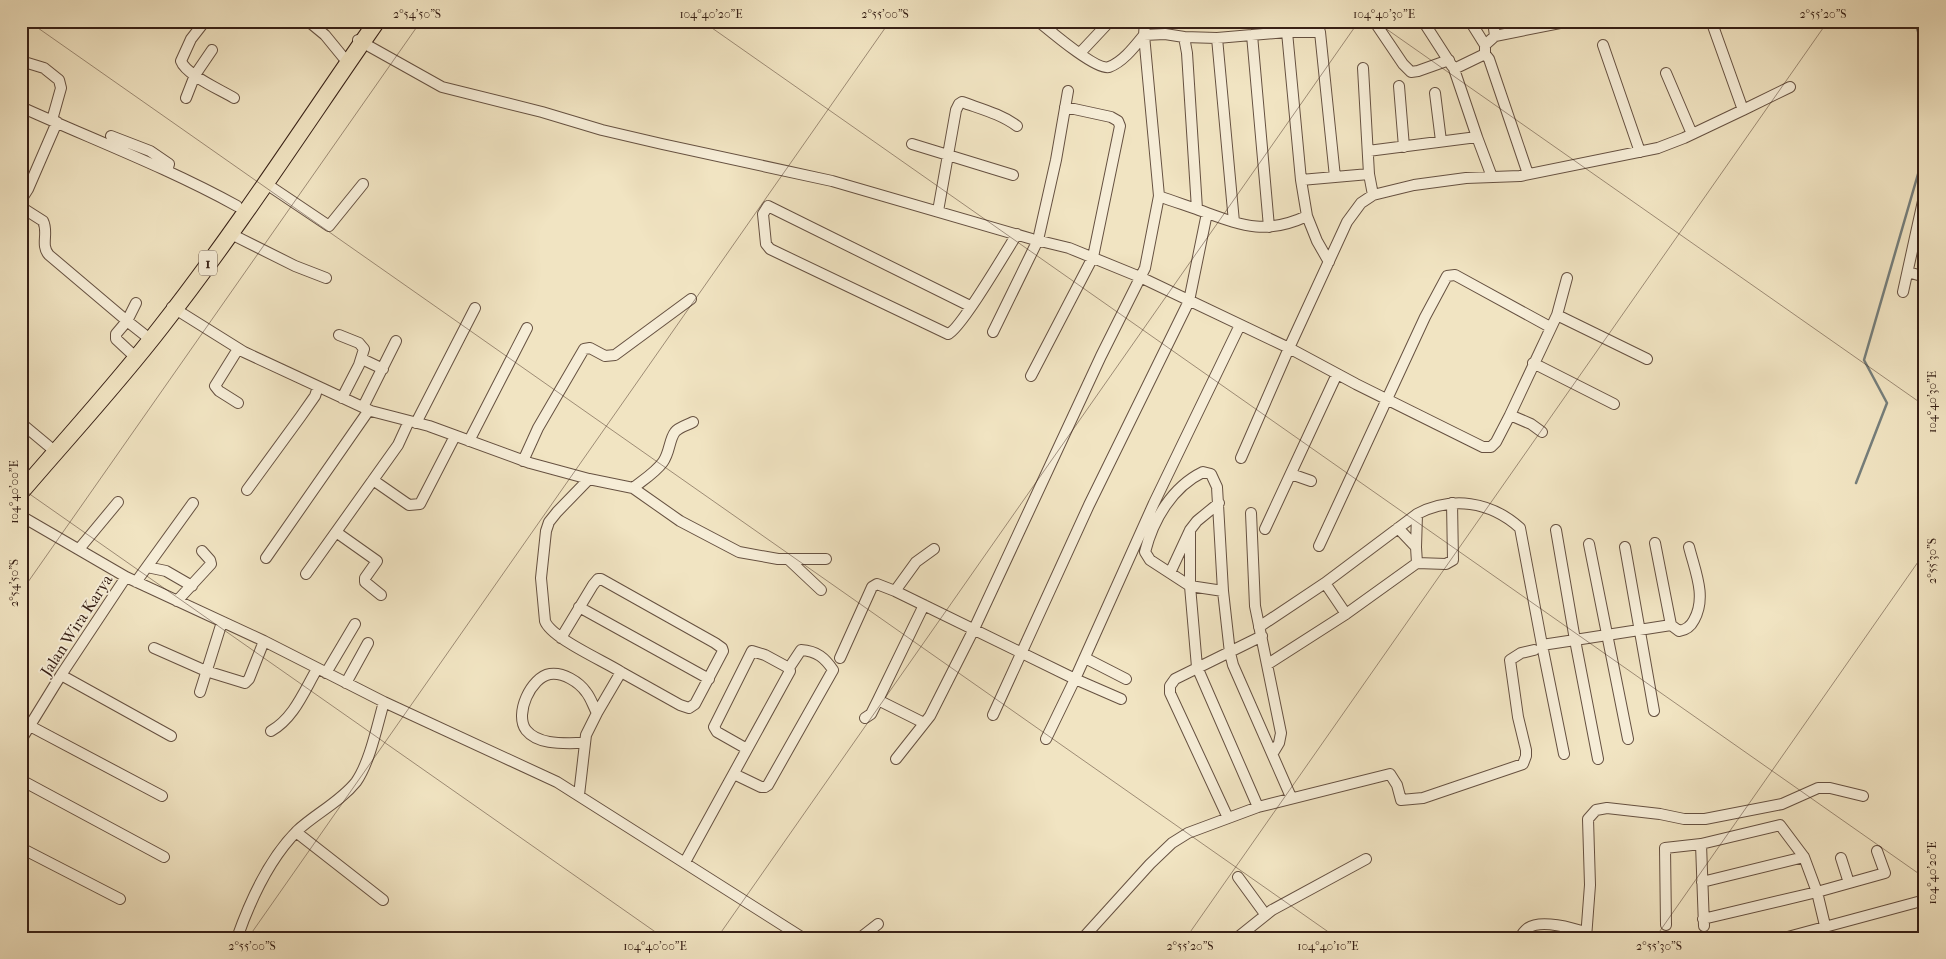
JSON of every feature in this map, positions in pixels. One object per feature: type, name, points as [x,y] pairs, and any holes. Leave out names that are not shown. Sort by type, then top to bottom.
[{"type":"highway","name":"1","points":[[21,492],[109,391],[229,233],[359,40],[367,21]]},
{"type":"highway","name":"1","points":[[21,483],[172,307],[238,206],[343,57],[377,21]]},
{"type":"street","points":[[204,21],[191,39],[182,61],[187,69],[195,75],[234,98]]},
{"type":"street","points":[[308,21],[325,35],[343,57]]},
{"type":"street","points":[[1038,21],[1080,54],[1101,66],[1108,67],[1130,51],[1144,35],[1165,34],[1184,37],[1217,38],[1318,31],[1321,34],[1335,177]]},
{"type":"street","points":[[1048,30],[1057,21]]},
{"type":"street","points":[[1080,54],[1110,21]]},
{"type":"street","points":[[896,759],[930,716],[974,629],[1096,365],[1145,268],[1158,196],[1144,35],[1145,21]]},
{"type":"street","points":[[1374,21],[1403,64],[1411,72],[1451,64],[1485,49],[1495,36],[1570,21]]},
{"type":"street","points":[[1423,21],[1451,64],[1492,177]]},
{"type":"street","points":[[1470,21],[1489,59],[1528,174]]},
{"type":"street","points":[[1493,21],[1495,36]]},
{"type":"street","points":[[1713,26],[1742,110]]},
{"type":"street","points":[[1287,32],[1301,180],[1307,216],[1317,241],[1329,262]]},
{"type":"street","points":[[1252,35],[1269,227]]},
{"type":"street","points":[[1184,37],[1187,53],[1196,209]]},
{"type":"street","points":[[1217,38],[1234,222]]},
{"type":"street","points":[[359,40],[442,87],[542,112],[602,130],[832,181],[1069,248],[1140,277],[1289,348],[1388,400],[1486,447],[1496,442],[1510,415],[1557,315],[1567,278]]},
{"type":"street","points":[[1602,45],[1640,152]]},
{"type":"street","points":[[186,98],[195,75],[212,50]]},
{"type":"street","points":[[21,61],[44,68],[59,80],[61,88],[54,121],[28,189],[21,200]]},
{"type":"street","points":[[1363,68],[1368,151],[1373,194]]},
{"type":"street","points":[[1666,73],[1692,134]]},
{"type":"street","points":[[1399,86],[1404,147]]},
{"type":"street","points":[[1241,458],[1350,216],[1360,203],[1373,194],[1414,185],[1466,178],[1528,174],[1658,148],[1692,134],[1790,87]]},
{"type":"street","points":[[993,332],[1038,240],[1068,91]]},
{"type":"street","points":[[1436,93],[1441,142]]},
{"type":"street","points":[[938,211],[956,110],[962,102],[1007,118],[1018,126]]},
{"type":"street","points":[[1031,376],[1093,257],[1120,126],[1118,121],[1111,117],[1066,107]]},
{"type":"street","points":[[22,108],[167,171],[238,206]]},
{"type":"street","points":[[111,136],[150,151],[169,164],[167,171]]},
{"type":"street","points":[[1368,151],[1477,137]]},
{"type":"street","points":[[912,144],[1013,175]]},
{"type":"street","points":[[1301,180],[1370,174]]},
{"type":"street","points":[[264,183],[329,226],[363,184]]},
{"type":"street","points":[[1904,292],[1921,228],[1925,192]]},
{"type":"street","points":[[1158,196],[1234,222],[1259,228],[1293,222],[1307,216]]},
{"type":"street","points":[[970,306],[768,206],[764,210],[766,244],[770,249],[946,334],[954,331],[970,306],[1016,234]]},
{"type":"street","points":[[21,207],[43,222],[46,234],[44,245],[49,255],[146,336]]},
{"type":"street","points":[[993,715],[1090,505],[1189,301],[1207,213]]},
{"type":"street","points":[[229,233],[296,266],[326,278]]},
{"type":"street","points":[[1908,272],[1925,277]]},
{"type":"street","points":[[1320,546],[1425,317],[1447,276],[1454,275],[1550,327]]},
{"type":"street","points":[[531,463],[538,428],[584,349],[590,348],[608,357],[615,355],[691,299]]},
{"type":"street","points":[[131,353],[115,336],[127,321],[136,303]]},
{"type":"street","points":[[172,307],[238,348],[366,409],[413,422],[531,463],[589,479],[632,488],[680,521],[739,552],[778,559],[826,559]]},
{"type":"street","points":[[306,574],[413,422],[475,308]]},
{"type":"street","points":[[1557,315],[1646,359]]},
{"type":"street","points":[[1046,739],[1085,658],[1154,503],[1240,325]]},
{"type":"street","points":[[470,441],[527,328]]},
{"type":"street","points":[[339,335],[363,346],[364,353],[342,398]]},
{"type":"street","points":[[266,558],[366,409],[382,369],[396,341]]},
{"type":"street","points":[[238,348],[215,386],[219,391],[238,403]]},
{"type":"street","points":[[362,359],[382,369]]},
{"type":"street","points":[[1533,363],[1614,404]]},
{"type":"street","points":[[1265,528],[1337,374]]},
{"type":"street","points":[[247,490],[315,396],[318,387]]},
{"type":"street","points":[[1510,415],[1531,424],[1542,432]]},
{"type":"street","points":[[632,488],[664,461],[676,431],[693,422]]},
{"type":"street","points":[[21,423],[51,448]]},
{"type":"street","points":[[373,480],[409,506],[420,504],[455,436]]},
{"type":"street","points":[[1222,592],[1190,586],[1150,560],[1145,552],[1162,509],[1193,478],[1203,472],[1211,474],[1214,478],[1219,503],[1222,592],[1232,665],[1273,753],[1291,797]]},
{"type":"street","points":[[1291,474],[1311,481]]},
{"type":"street","points":[[561,638],[579,607],[597,581],[601,579],[719,645],[723,651],[695,704],[688,708],[561,638],[547,627],[541,578],[543,544],[549,522],[589,479]]},
{"type":"street","points":[[78,549],[118,502]]},
{"type":"street","points":[[136,582],[193,502]]},
{"type":"street","points":[[1170,573],[1190,530],[1197,521],[1219,503]]},
{"type":"street","points":[[1268,664],[1346,614],[1417,563],[1446,564],[1453,560],[1452,503]]},
{"type":"street","points":[[1228,818],[1169,690],[1175,679],[1230,653],[1260,632],[1276,615],[1325,583],[1417,514],[1432,507],[1452,503],[1467,503],[1487,508],[1520,528],[1538,648],[1564,754]]},
{"type":"street","points":[[1251,512],[1255,606],[1281,732],[1279,743],[1273,753]]},
{"type":"street","points":[[1417,514],[1417,563]]},
{"type":"street","points":[[21,516],[136,582],[264,641],[384,702],[537,772],[579,795],[803,938]]},
{"type":"street","points":[[1398,528],[1416,547]]},
{"type":"street","points":[[1190,530],[1190,586],[1197,667],[1258,806]]},
{"type":"street","points":[[1556,530],[1598,759]]},
{"type":"street","points":[[336,532],[377,561],[365,580],[367,585],[381,595]]},
{"type":"street","points":[[1589,544],[1628,739]]},
{"type":"street","points":[[1655,544],[1671,625],[1679,631],[1688,628],[1694,622],[1701,604],[1701,594],[1690,547]]},
{"type":"street","points":[[1625,547],[1654,711]]},
{"type":"street","points":[[895,591],[916,562],[934,549]]},
{"type":"street","points":[[177,601],[212,564],[202,551]]},
{"type":"street","points":[[788,559],[821,590]]},
{"type":"street","points":[[147,567],[166,571],[192,586]]},
{"type":"street","name":"Jalan Wira Karya","points":[[21,740],[61,675],[126,577]]},
{"type":"street","points":[[1325,583],[1346,614]]},
{"type":"street","points":[[840,658],[872,587],[876,584],[895,591],[1121,700]]},
{"type":"street","points":[[865,718],[872,714],[924,605]]},
{"type":"street","points":[[1255,606],[1276,615]]},
{"type":"street","points":[[579,607],[709,679]]},
{"type":"street","points":[[200,692],[222,622]]},
{"type":"street","points":[[271,731],[289,717],[355,624]]},
{"type":"street","points":[[1082,938],[1116,899],[1172,843],[1188,832],[1258,806],[1390,774],[1397,784],[1401,800],[1417,798],[1519,767],[1523,764],[1526,756],[1510,660],[1521,653],[1538,648],[1575,640],[1671,625]]},
{"type":"street","points":[[154,648],[206,671],[242,682],[248,681],[264,641]]},
{"type":"street","points":[[346,683],[368,643]]},
{"type":"street","points":[[686,862],[747,749],[789,675],[789,668],[802,650],[820,655],[833,670],[768,785],[766,787],[761,786],[734,774]]},
{"type":"street","points":[[747,749],[715,730],[714,727],[752,651],[765,655],[789,668]]},
{"type":"street","points":[[1085,658],[1126,678]]},
{"type":"street","points":[[579,795],[584,743],[597,713],[621,672]]},
{"type":"street","points":[[584,743],[546,742],[526,730],[521,719],[522,707],[528,692],[540,678],[550,674],[563,675],[576,681],[587,692],[597,713]]},
{"type":"street","points":[[61,675],[171,736]]},
{"type":"street","points":[[878,700],[924,723]]},
{"type":"street","points":[[237,938],[243,919],[269,868],[296,832],[355,783],[365,765],[384,702]]},
{"type":"street","points":[[30,726],[162,796]]},
{"type":"street","points":[[21,780],[131,841],[164,857]]},
{"type":"street","points":[[1520,938],[1528,928],[1537,925],[1561,926],[1586,935],[1590,886],[1588,819],[1596,810],[1607,808],[1699,819],[1782,804],[1818,788],[1830,788],[1863,796]]},
{"type":"street","points":[[1666,925],[1665,848],[1701,844],[1780,825],[1804,857],[1817,892],[1827,933]]},
{"type":"street","points":[[296,832],[383,900]]},
{"type":"street","points":[[1701,844],[1704,923],[1884,873],[1877,851]]},
{"type":"street","points":[[21,848],[120,899]]},
{"type":"street","points":[[1702,882],[1804,857]]},
{"type":"street","points":[[1841,858],[1849,883]]},
{"type":"street","points":[[1237,938],[1265,914],[1366,859]]},
{"type":"street","points":[[1238,877],[1265,914]]},
{"type":"street","points":[[1784,938],[1827,933],[1925,900]]},
{"type":"street","points":[[860,938],[878,924]]},
{"type":"waterway","points":[[1915,21],[1925,56]]},
{"type":"waterway","points":[[1856,483],[1887,403],[1864,360],[1925,150]]}]
